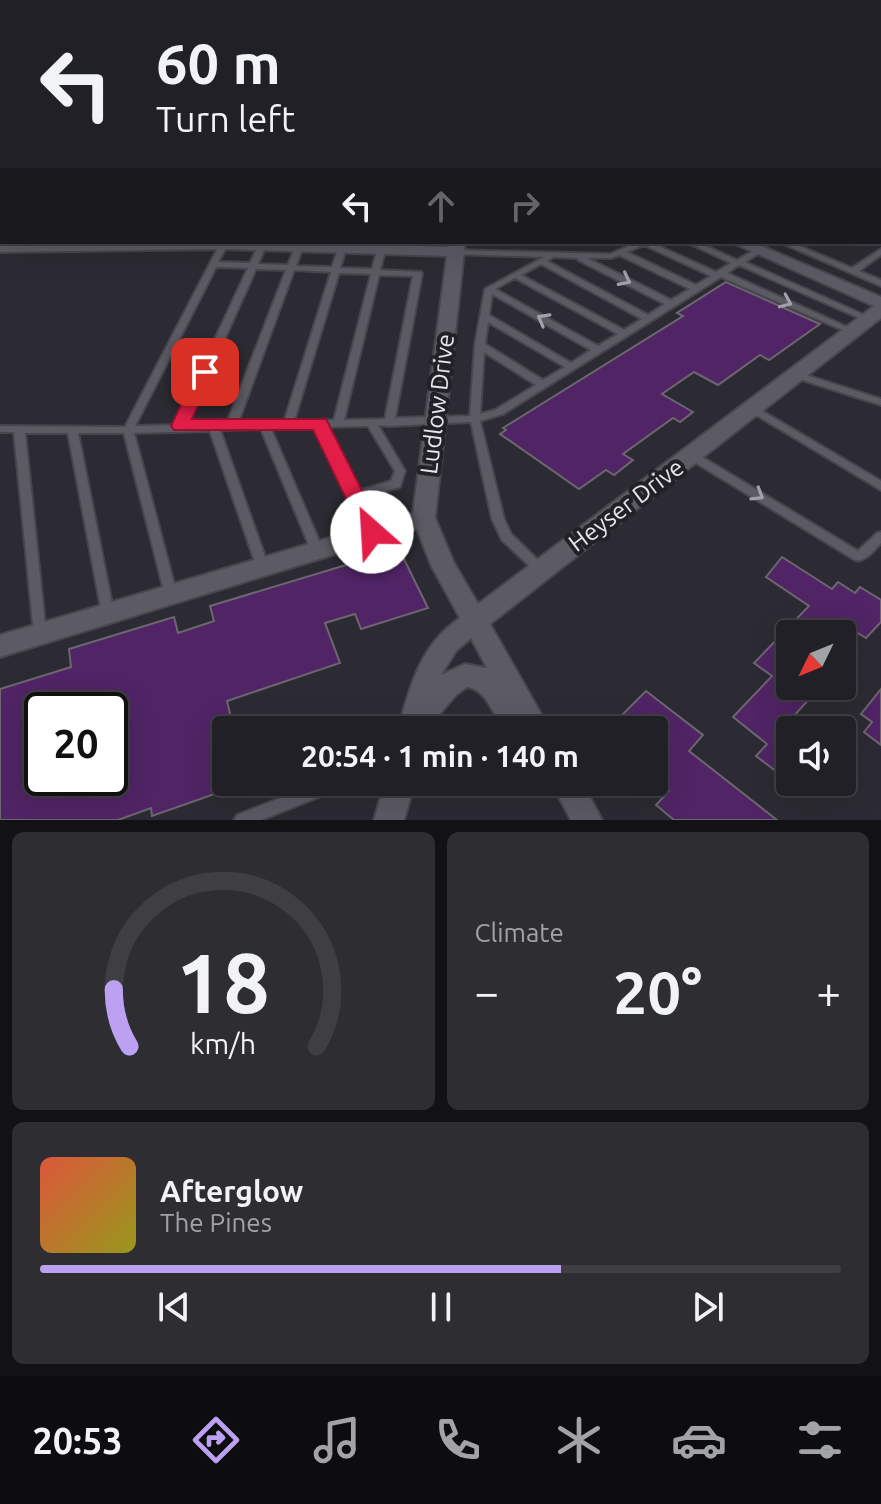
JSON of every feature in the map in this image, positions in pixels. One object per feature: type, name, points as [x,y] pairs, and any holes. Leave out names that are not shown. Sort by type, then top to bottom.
[{"type":"street","points":[[8,246],[103,244]]},
{"type":"street","points":[[224,244],[381,251],[457,247]]},
{"type":"street","points":[[744,244],[871,316]]},
{"type":"street","name":"Ludlow Drive","points":[[457,247],[424,518],[443,565],[528,716]]},
{"type":"street","name":"Heyser Drive","points":[[417,716],[429,667],[450,636],[475,621],[871,316]]},
{"type":"street","points":[[0,646],[424,518]]},
{"type":"street","points":[[423,716],[447,684],[460,676],[472,675],[485,680],[495,689],[511,716]]},
{"type":"street","points":[[389,820],[396,796]]},
{"type":"street","points":[[574,796],[587,820]]},
{"type":"lane","points":[[171,595],[128,430],[224,244]]},
{"type":"lane","points":[[457,247],[579,257],[624,254],[642,244]]},
{"type":"lane","points":[[650,244],[718,274],[871,316]]},
{"type":"lane","points":[[695,244],[871,316]]},
{"type":"lane","points":[[788,244],[881,283]]},
{"type":"lane","points":[[797,248],[803,244]]},
{"type":"lane","points":[[180,426],[262,246]]},
{"type":"lane","points":[[232,425],[299,247]]},
{"type":"lane","points":[[288,424],[342,249]]},
{"type":"lane","points":[[0,429],[128,430],[475,419],[499,412],[622,332],[758,250]]},
{"type":"lane","points":[[338,423],[381,251]]},
{"type":"lane","points":[[853,271],[881,251]]},
{"type":"lane","points":[[624,254],[695,288]]},
{"type":"lane","points":[[489,289],[551,256]]},
{"type":"lane","points":[[579,257],[670,303]]},
{"type":"lane","points":[[541,261],[646,317]]},
{"type":"lane","points":[[213,264],[418,274],[389,423]]},
{"type":"lane","points":[[515,275],[622,332]]},
{"type":"lane","points":[[489,289],[480,345],[475,419],[498,519],[506,537],[541,570]]},
{"type":"lane","points":[[489,289],[596,349]]},
{"type":"lane","points":[[485,316],[570,366]]},
{"type":"lane","points":[[480,345],[543,385]]},
{"type":"lane","points":[[796,375],[881,402]]},
{"type":"lane","points":[[752,408],[881,486]]},
{"type":"lane","points":[[319,423],[372,532]]},
{"type":"lane","points":[[354,496],[396,484],[400,471],[372,423]]},
{"type":"lane","points":[[264,424],[317,550]]},
{"type":"lane","points":[[213,425],[262,565]]},
{"type":"lane","points":[[19,429],[40,634]]},
{"type":"lane","points":[[72,429],[108,614]]},
{"type":"lane","points":[[692,455],[859,557],[881,536]]},
{"type":"lane","points":[[242,820],[303,796]]},
{"type":"building","points":[[726,282],[820,324],[769,360],[760,355],[718,385],[694,372],[662,394],[693,412],[680,422],[673,418],[623,454],[633,460],[614,475],[606,470],[579,489],[500,434],[506,430],[503,428],[683,316],[677,313]]},
{"type":"building","points":[[399,549],[428,608],[361,629],[355,614],[325,623],[340,663],[227,701],[231,716],[212,716],[212,795],[152,816],[151,808],[118,820],[0,820],[0,689],[71,667],[69,649],[174,617],[178,633],[214,621],[210,606]]},
{"type":"building","points":[[782,557],[832,589],[838,582],[855,593],[860,587],[881,600],[881,622],[866,638],[856,632],[856,620],[795,620],[809,606],[766,577]]},
{"type":"building","points":[[776,640],[776,700],[808,700],[794,716],[776,716],[776,771],[756,756],[767,744],[733,717],[772,676],[754,663]]},
{"type":"building","points":[[881,689],[881,745],[864,732],[872,722],[861,714]]},
{"type":"building","points":[[646,691],[703,735],[689,751],[777,820],[674,820],[656,805],[668,796],[669,791],[668,716],[621,716]]},
{"type":"route","points":[[205,372],[180,426],[319,423],[372,532]]}]
